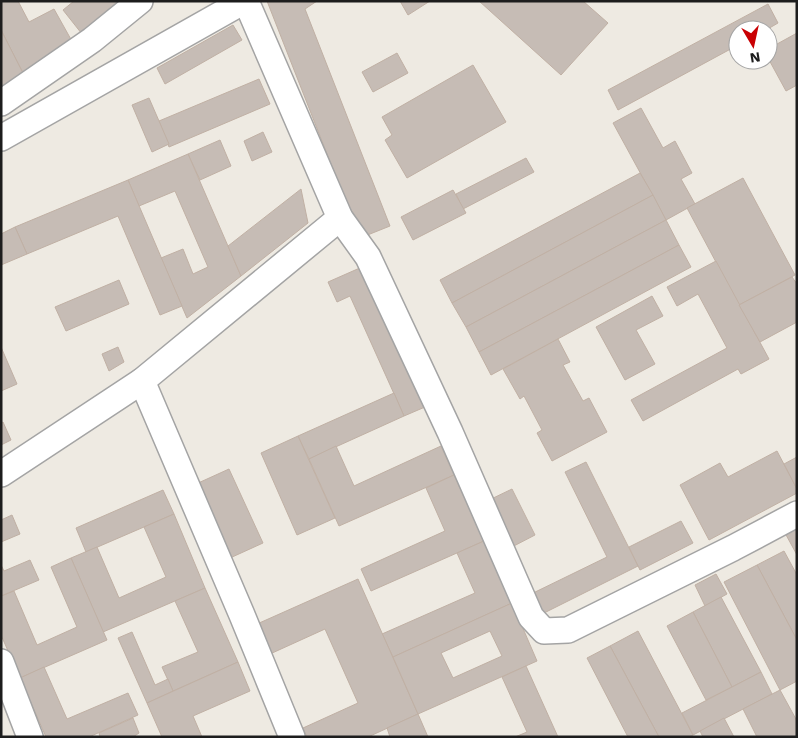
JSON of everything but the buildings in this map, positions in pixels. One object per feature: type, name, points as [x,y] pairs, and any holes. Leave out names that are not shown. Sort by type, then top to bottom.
[{"type":"street","points":[[1,103],[92,40],[140,1]]},
{"type":"street","points":[[1,138],[245,1],[340,218],[368,257],[450,432],[531,617],[544,631],[568,630],[797,514]]},
{"type":"street","points":[[1,474],[142,381],[340,218]]},
{"type":"street","points":[[142,381],[292,737]]},
{"type":"street","points":[[1,662],[30,737]]}]
